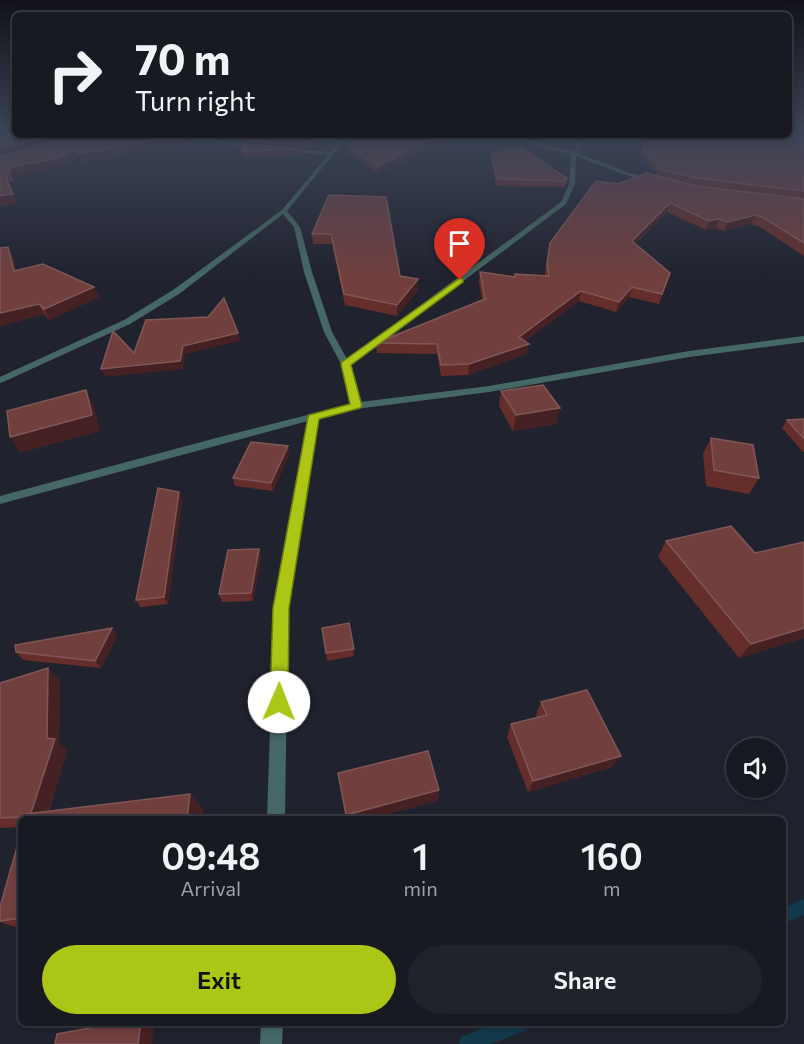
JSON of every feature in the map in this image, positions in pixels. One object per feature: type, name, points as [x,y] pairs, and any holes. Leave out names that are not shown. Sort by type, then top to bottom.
[{"type":"street","points":[[0,380],[111,330],[159,304],[284,211],[309,182]]},
{"type":"street","points":[[346,364],[555,211],[569,193],[572,182]]},
{"type":"street","points":[[284,211],[297,227],[308,272],[328,332],[346,364],[356,406]]},
{"type":"street","points":[[0,500],[216,441],[356,406],[489,389],[689,354],[804,339]]},
{"type":"street","points":[[276,816],[281,608],[314,417]]},
{"type":"street","points":[[271,1044],[272,1026]]},
{"type":"building","points":[[0,182],[8,182],[13,194],[0,196]]},
{"type":"building","points":[[595,182],[618,184],[624,182],[680,182],[696,186],[804,199],[804,243],[764,218],[755,215],[728,222],[719,219],[709,221],[670,203],[632,241],[670,273],[662,294],[632,287],[619,302],[581,291],[519,337],[529,344],[469,364],[441,365],[437,344],[376,343],[485,299],[480,272],[515,277],[515,274],[549,276],[547,264],[550,243]]},
{"type":"building","points":[[727,182],[804,182],[804,191]]},
{"type":"building","points":[[329,195],[386,197],[400,276],[418,279],[397,305],[344,294],[331,234],[312,234]]},
{"type":"building","points":[[8,247],[14,271],[43,264],[94,287],[44,309],[39,304],[0,313],[0,248]]},
{"type":"building","points":[[224,298],[238,333],[183,346],[180,361],[101,369],[113,331],[134,353],[146,320],[208,317]]},
{"type":"building","points":[[543,385],[560,408],[516,415],[501,391]]},
{"type":"building","points":[[86,390],[92,415],[10,437],[7,411]]},
{"type":"building","points":[[804,419],[804,439],[787,420]]},
{"type":"building","points":[[711,438],[753,445],[759,478],[714,470]]},
{"type":"building","points":[[251,442],[288,446],[271,483],[233,478]]},
{"type":"building","points":[[158,488],[179,492],[164,597],[136,600]]},
{"type":"building","points":[[731,526],[755,553],[804,542],[804,628],[751,644],[666,541]]},
{"type":"building","points":[[259,549],[251,593],[219,594],[228,550]]},
{"type":"building","points":[[349,623],[354,649],[326,653],[322,628]]},
{"type":"building","points":[[112,628],[95,661],[16,652],[15,645]]},
{"type":"building","points":[[48,668],[47,738],[55,739],[31,813],[26,816],[0,818],[0,683]]},
{"type":"building","points":[[587,690],[621,756],[533,781],[511,724],[547,715],[541,702]]},
{"type":"building","points":[[428,751],[439,790],[346,815],[338,773]]},
{"type":"building","points":[[190,794],[187,816],[26,816],[26,814]]},
{"type":"building","points":[[18,844],[18,918],[0,921],[0,907]]},
{"type":"building","points":[[101,1026],[141,1026],[138,1044],[55,1044],[57,1034]]},
{"type":"waterway","points":[[786,915],[804,907]]},
{"type":"waterway","points":[[468,1044],[512,1026]]},
{"type":"route","points":[[279,702],[281,608],[314,417],[356,406],[346,364],[460,280]]}]
